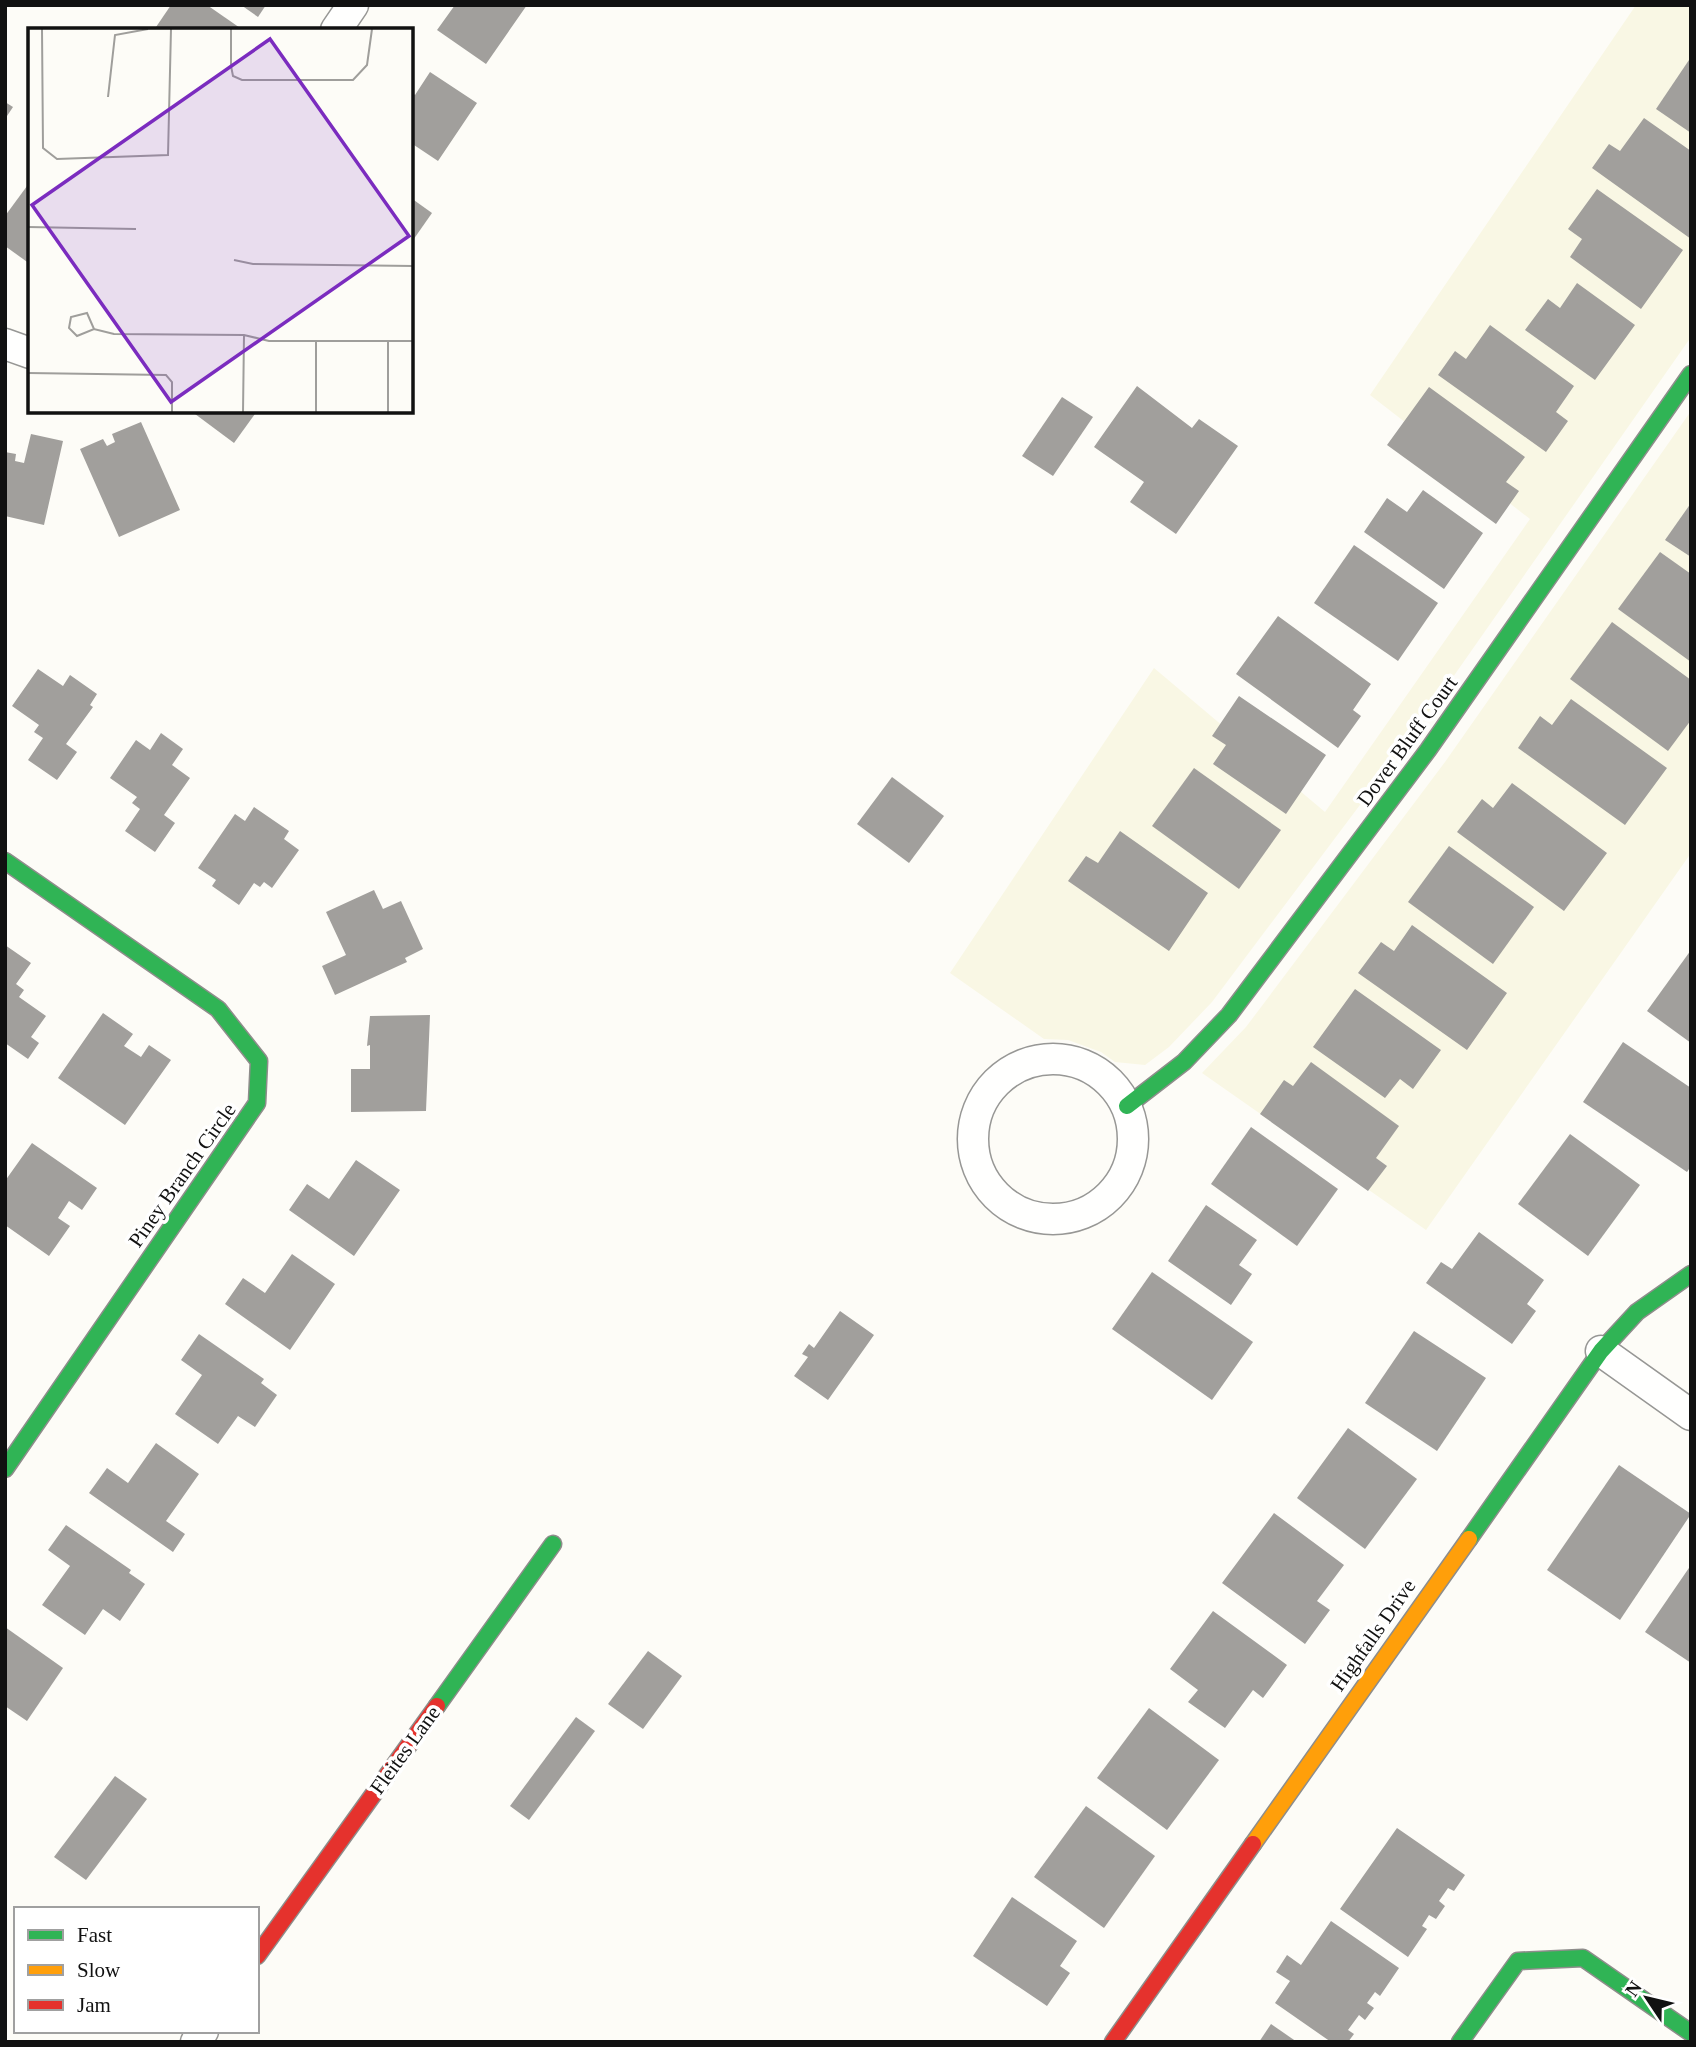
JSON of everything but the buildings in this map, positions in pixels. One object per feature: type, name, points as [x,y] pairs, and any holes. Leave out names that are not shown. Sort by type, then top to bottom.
[{"type":"street","points":[[337,28],[353,5]]},
{"type":"street","points":[[5,344],[28,353]]},
{"type":"street","name":"Dover Bluff Court","points":[[1127,1106],[1184,1062],[1229,1015],[1428,750],[1691,374]]},
{"type":"street","name":"Piney Branch Circle","points":[[5,861],[218,1009],[259,1061],[257,1103],[5,1469]]},
{"type":"street","points":[[1064,1058],[1090,1067],[1112,1083],[1127,1106],[1133,1131],[1131,1157],[1121,1181],[1104,1201],[1082,1214],[1056,1220],[1030,1217],[1007,1206],[988,1188],[976,1165],[972,1139],[976,1112],[990,1087],[1011,1069],[1036,1059],[1064,1058]]},
{"type":"street","name":"Highfalls Drive","points":[[1112,2042],[1601,1352],[1637,1312],[1691,1273]]},
{"type":"street","points":[[1601,1352],[1691,1415]]},
{"type":"street","name":"Fleites Lane","points":[[259,1953],[553,1544]]},
{"type":"street","points":[[1460,2042],[1518,1961],[1583,1958],[1691,2034]]},
{"type":"shaded area","points":[[1636,5],[1691,5],[1691,337],[1411,737],[1212,1002],[1169,1047],[1145,1065],[1115,1062],[1101,1052],[1068,1040],[1044,1039],[950,973],[1154,668],[1325,812],[1530,519],[1370,395]]},
{"type":"shaded area","points":[[1691,411],[1691,853],[1426,1230],[1202,1073],[1246,1027],[1445,762]]},
{"type":"traffic: fast","points":[[1127,1106],[1184,1062],[1229,1015],[1428,750],[1691,374]]},
{"type":"traffic: fast","points":[[5,861],[218,1009],[259,1061],[257,1103],[5,1469]]},
{"type":"traffic: fast","points":[[1469,1539],[1601,1351],[1637,1312],[1691,1274]]},
{"type":"traffic: fast","points":[[437,1706],[553,1544]]},
{"type":"traffic: fast","points":[[1460,2042],[1518,1961],[1583,1958],[1691,2033]]},
{"type":"traffic: slow","points":[[1253,1844],[1469,1539]]},
{"type":"traffic: jam","points":[[259,1953],[437,1706]]},
{"type":"traffic: jam","points":[[1113,2042],[1253,1844]]}]
